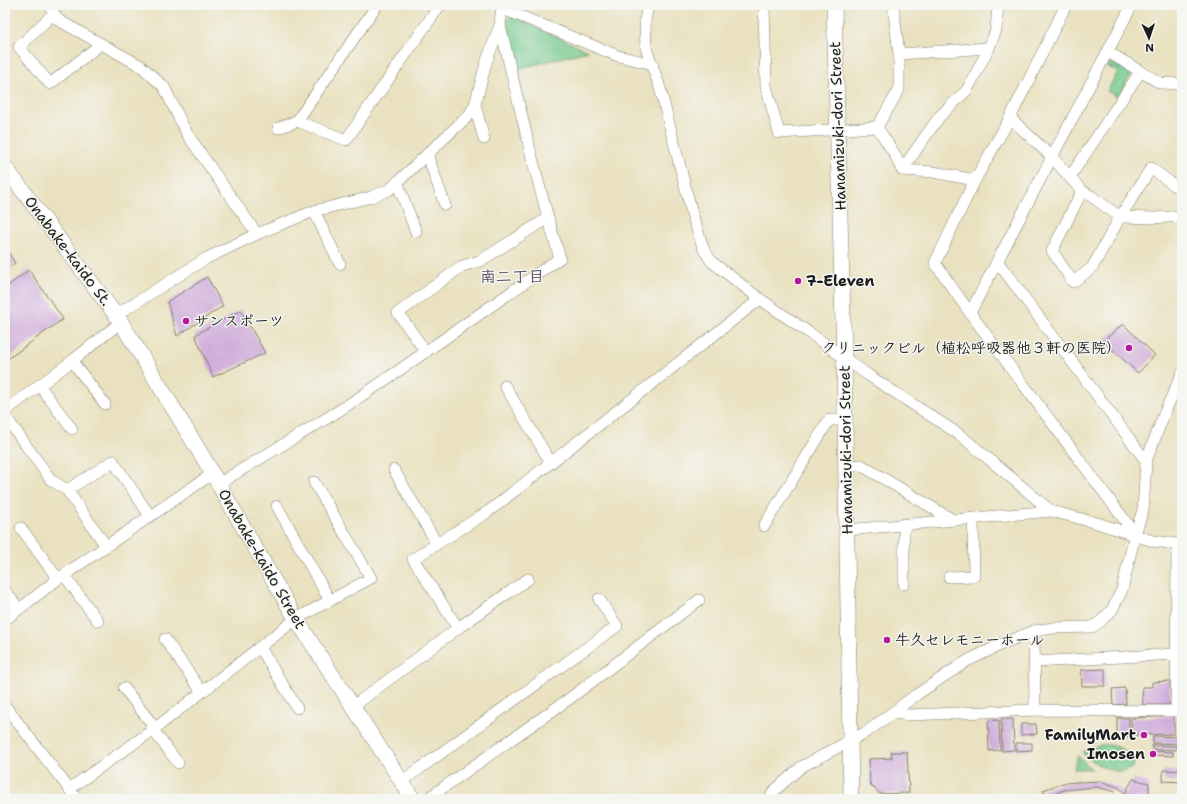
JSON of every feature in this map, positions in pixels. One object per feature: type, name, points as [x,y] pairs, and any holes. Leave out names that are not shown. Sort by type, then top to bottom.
[{"type":"street","points":[[278,128],[297,121],[377,5]]},
{"type":"street","points":[[297,121],[346,140],[440,5]]},
{"type":"street","points":[[648,5],[645,21],[646,48],[660,88],[693,218],[704,250],[712,262],[760,299],[868,375],[960,435],[1051,511]]},
{"type":"street","points":[[764,5],[766,86],[778,133],[877,127]]},
{"type":"street","name":"Hanamizuki-dori Street","points":[[834,5],[839,130],[844,357],[851,799]]},
{"type":"street","points":[[877,127],[899,90],[899,54],[893,5]]},
{"type":"street","points":[[902,170],[939,116],[967,90],[989,48],[996,30],[998,5]]},
{"type":"street","points":[[970,312],[1132,5]]},
{"type":"street","points":[[5,411],[72,361],[119,319],[207,258],[257,234],[314,211],[371,197],[389,190],[468,115],[475,104],[486,63],[500,25],[502,6],[618,56],[652,64]]},
{"type":"street","points":[[1061,6],[1010,118],[975,180],[935,263],[1135,534]]},
{"type":"street","points":[[101,44],[50,84],[19,47],[51,9],[58,20],[141,66],[164,87],[187,134],[257,234]]},
{"type":"street","points":[[5,620],[61,577],[150,516],[336,412],[426,352],[560,258],[548,218],[500,25]]},
{"type":"street","points":[[899,54],[989,48]]},
{"type":"street","points":[[1108,52],[1160,83],[1182,84]]},
{"type":"street","points":[[1070,177],[1140,72]]},
{"type":"street","points":[[475,104],[484,139]]},
{"type":"street","points":[[1010,118],[1051,156],[1082,191],[1120,217],[1155,218],[1182,216]]},
{"type":"street","points":[[877,127],[894,153],[902,170]]},
{"type":"street","points":[[426,154],[445,204]]},
{"type":"street","points":[[1082,191],[1052,251],[1073,282],[1092,268],[1120,217],[1151,168],[1182,191]]},
{"type":"street","points":[[902,170],[933,172],[975,180]]},
{"type":"street","name":"Onabake-kaido St.","points":[[6,171],[119,319]]},
{"type":"street","points":[[397,182],[416,232]]},
{"type":"street","points":[[314,211],[340,264]]},
{"type":"street","points":[[426,352],[398,314],[462,266],[480,261],[548,218]]},
{"type":"street","points":[[997,261],[1146,461]]},
{"type":"street","points":[[458,628],[413,558],[489,511],[760,299]]},
{"type":"street","name":"Onabake-kaido Street","points":[[119,319],[215,479],[296,619],[413,799]]},
{"type":"street","points":[[72,361],[105,404]]},
{"type":"street","points":[[769,799],[774,791],[801,767],[868,731],[916,695],[967,661],[1004,643],[1034,631],[1053,628],[1092,627],[1100,622],[1112,610],[1122,590],[1135,534],[1143,510],[1146,461],[1167,407],[1182,374]]},
{"type":"street","points":[[39,385],[72,429]]},
{"type":"street","points":[[505,386],[551,463]]},
{"type":"street","points":[[5,416],[51,480],[67,490],[106,546]]},
{"type":"street","points":[[764,526],[829,420],[845,420]]},
{"type":"street","points":[[67,490],[113,461],[150,516]]},
{"type":"street","points":[[846,466],[861,465],[953,520]]},
{"type":"street","points":[[394,470],[437,544]]},
{"type":"street","points":[[69,789],[154,729],[296,619],[371,578],[314,482]]},
{"type":"street","points":[[277,506],[330,601]]},
{"type":"street","points":[[847,530],[1051,511],[1135,534],[1153,541],[1177,544],[1176,711],[1034,710],[909,715],[893,713]]},
{"type":"street","points":[[949,577],[974,576],[973,518]]},
{"type":"street","points":[[904,524],[904,584]]},
{"type":"street","points":[[21,528],[98,621]]},
{"type":"street","points":[[352,707],[458,628],[528,579]]},
{"type":"street","points":[[5,591],[19,609]]},
{"type":"street","points":[[401,782],[617,626],[599,599]]},
{"type":"street","points":[[427,799],[573,696],[699,600]]},
{"type":"street","points":[[1034,631],[1034,710]]},
{"type":"street","points":[[165,639],[202,692]]},
{"type":"street","points":[[260,647],[297,708]]},
{"type":"street","points":[[1034,662],[1176,654]]},
{"type":"street","points":[[124,688],[178,763]]},
{"type":"street","points":[[5,706],[77,799]]},
{"type":"green space","points":[[512,16],[588,51],[517,69],[505,21]]},
{"type":"green space","points":[[1109,62],[1132,73],[1124,86],[1120,98],[1107,91],[1118,72],[1105,65]]},
{"type":"green space","points":[[1101,745],[1111,745],[1120,748],[1135,759],[1133,767],[1127,770],[1114,771],[1095,763],[1084,755],[1083,752],[1088,749]]},
{"type":"green space","points":[[1078,756],[1092,769],[1074,769]]},
{"type":"building","points":[[5,247],[15,263],[5,270]]},
{"type":"building","points":[[29,270],[63,319],[5,361],[5,288]]},
{"type":"building","name":"サンスポーツ","points":[[207,277],[223,306],[177,336],[167,302]]},
{"type":"building","points":[[241,310],[265,353],[213,377],[195,335]]},
{"type":"building","name":"クリニックビル（植松呼吸器他３軒の医院）","points":[[1123,324],[1155,355],[1138,373],[1103,341]]},
{"type":"building","points":[[1105,669],[1105,686],[1082,686],[1081,670]]},
{"type":"building","points":[[1170,681],[1171,701],[1168,705],[1143,705],[1142,687],[1152,687],[1152,682]]},
{"type":"building","points":[[1125,688],[1126,704],[1113,705],[1112,689]]},
{"type":"building","points":[[1174,716],[1174,734],[1132,735],[1131,718]]},
{"type":"building","points":[[1117,718],[1129,718],[1129,736],[1117,736]]},
{"type":"building","points":[[1001,719],[1013,719],[1014,750],[1002,751]]},
{"type":"building","points":[[999,720],[1000,750],[989,751],[988,721]]},
{"type":"building","points":[[1021,724],[1036,724],[1037,734],[1021,735]]},
{"type":"building","points":[[1153,736],[1181,737],[1181,744],[1153,743]]},
{"type":"building","points":[[1016,743],[1032,743],[1032,750],[1016,751]]},
{"type":"building","points":[[1152,745],[1176,746],[1176,750],[1152,749]]},
{"type":"building","points":[[1151,751],[1173,752],[1173,756],[1151,755]]},
{"type":"building","points":[[891,752],[907,752],[909,793],[880,794],[870,784],[869,759],[892,758]]},
{"type":"building","points":[[1163,770],[1182,771],[1182,782],[1163,781]]},
{"type":"building","points":[[1133,779],[1149,783],[1149,798],[1123,799],[1116,792],[1096,787],[1064,790],[1046,797],[1043,790],[1063,783],[1100,781],[1118,787],[1125,793]]},
{"type":"place","name":"7-Eleven","points":[[798,281]]},
{"type":"place","name":"サンスポーツ","points":[[186,321]]},
{"type":"place","name":"クリニックビル（植松呼吸器他３軒の医院）","points":[[1129,348]]},
{"type":"place","name":"牛久セレモニーホール","points":[[887,640]]},
{"type":"place","name":"FamilyMart","points":[[1144,735]]},
{"type":"place","name":"Imosen","points":[[1153,754]]},
{"type":"district","name":"南二丁目","points":[[512,276]]}]
